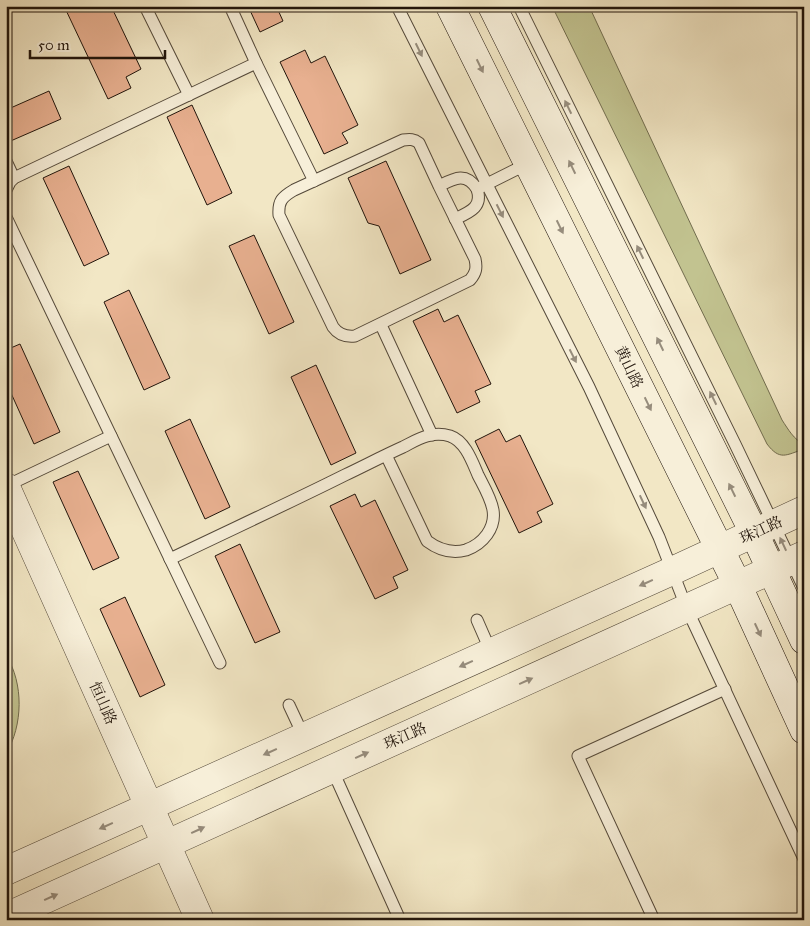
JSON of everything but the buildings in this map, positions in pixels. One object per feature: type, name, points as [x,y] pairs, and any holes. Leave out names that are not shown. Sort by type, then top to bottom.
[{"type":"street","name":"黄山路","points":[[450,6],[720,549],[804,730]]},
{"type":"street","points":[[492,6],[764,529],[789,562],[804,640]]},
{"type":"street","name":"恒山路","points":[[6,487],[161,847],[200,920]]},
{"type":"street","name":"珠江路","points":[[6,871],[804,510]]},
{"type":"street","name":"恒山路","points":[[6,516],[144,809]]},
{"type":"street","name":"珠江路","points":[[6,917],[789,562]]},
{"type":"street","name":"恒山路","points":[[161,847],[187,920]]},
{"type":"lane","points":[[145,6],[189,95]]},
{"type":"lane","points":[[230,6],[314,181]]},
{"type":"lane","points":[[397,6],[482,187],[589,387],[659,537],[687,609],[804,859]]},
{"type":"lane","points":[[519,6],[736,444],[764,529]]},
{"type":"lane","points":[[6,190],[14,178],[256,63]]},
{"type":"lane","points":[[413,139],[419,143],[475,259],[474,274],[470,280],[381,325],[355,336],[337,332],[279,215],[278,206],[284,196],[314,181],[403,140],[413,139]]},
{"type":"lane","points":[[6,161],[14,178]]},
{"type":"lane","points":[[482,187],[528,163]]},
{"type":"lane","points":[[440,186],[459,178],[482,187]]},
{"type":"lane","points":[[455,219],[468,213],[477,204],[482,187]]},
{"type":"lane","points":[[6,217],[220,663]]},
{"type":"lane","points":[[381,325],[432,435]]},
{"type":"lane","points":[[170,559],[386,455],[426,436],[432,435],[450,436],[461,444],[468,454],[493,508],[492,525],[489,534],[470,549],[449,552],[436,548],[427,541],[386,455]]},
{"type":"lane","points":[[6,487],[111,436]]},
{"type":"lane","points":[[789,562],[804,588]]},
{"type":"lane","points":[[477,620],[492,652]]},
{"type":"lane","points":[[654,920],[578,756],[724,690]]},
{"type":"lane","points":[[289,705],[304,736]]},
{"type":"lane","points":[[332,769],[400,920]]},
{"type":"green space","points":[[552,6],[589,6],[782,420],[794,437],[804,444],[804,449],[788,455],[780,455],[767,444]]},
{"type":"green space","points":[[6,655],[16,679],[19,704],[16,730],[6,754]]}]
